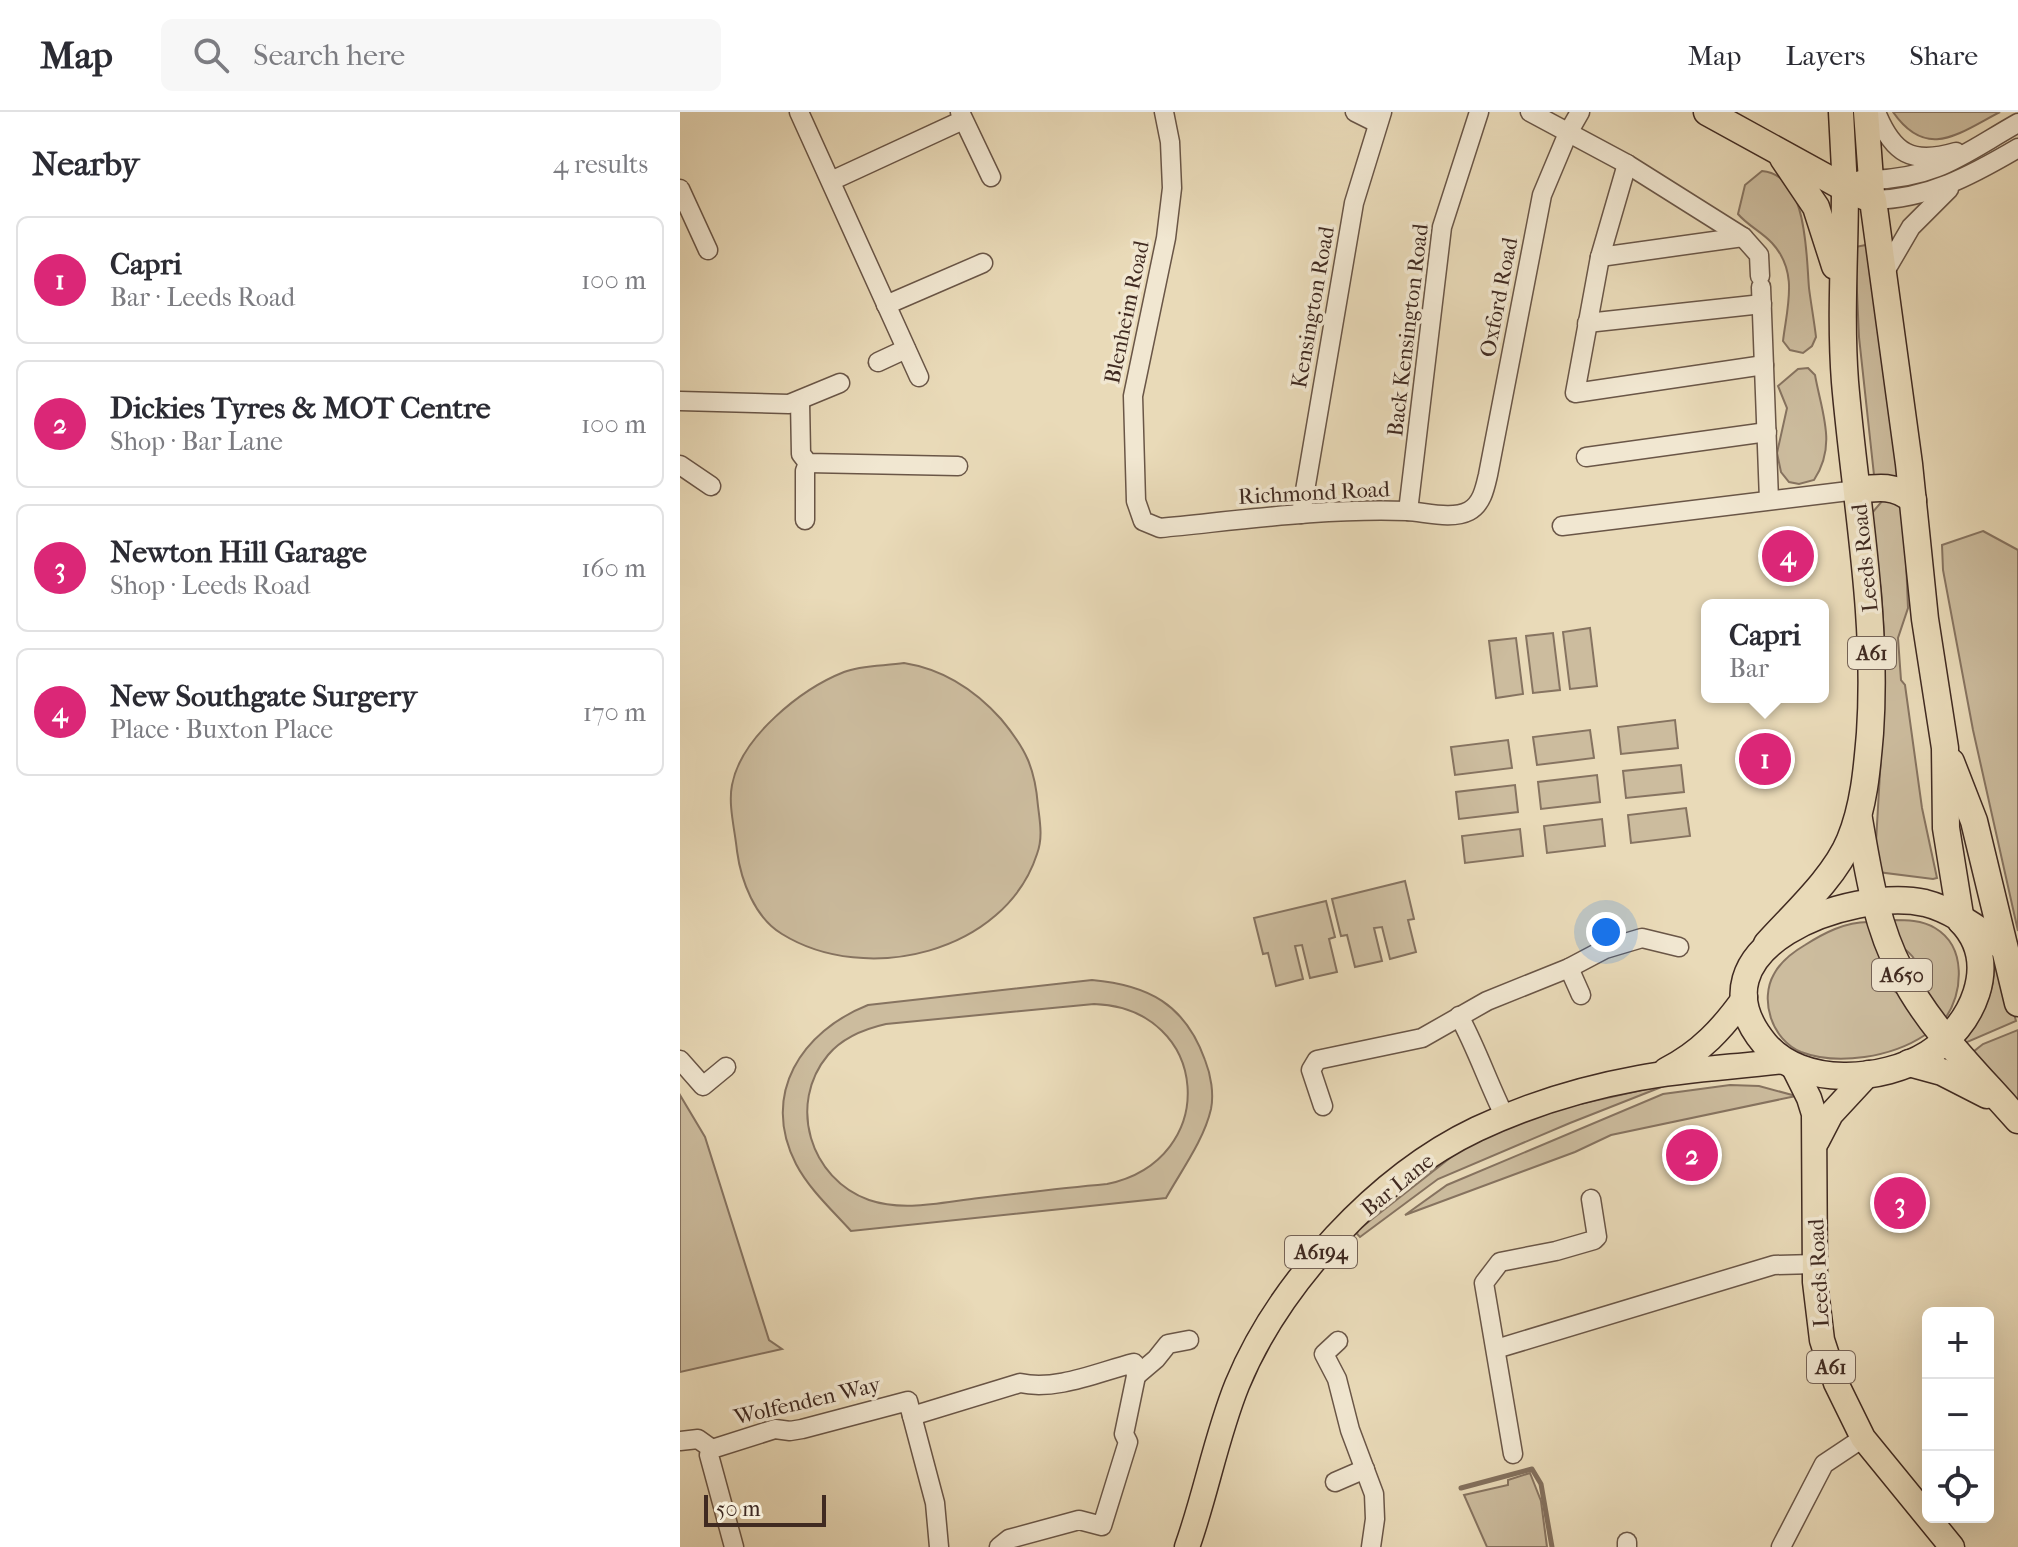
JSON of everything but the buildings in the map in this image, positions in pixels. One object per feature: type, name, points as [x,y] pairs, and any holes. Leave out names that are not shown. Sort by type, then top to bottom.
[{"type":"highway","points":[[1707,112],[1845,188],[1872,190]]},
{"type":"highway","points":[[1775,149],[1816,207],[1827,236],[1842,297]]},
{"type":"highway","name":"Leeds Road","points":[[1767,944],[1838,861],[1858,815],[1867,765],[1873,661],[1844,361],[1845,188]]},
{"type":"highway","name":"A61","points":[[1767,944],[1751,969],[1745,997],[1746,1010],[1765,1044],[1788,1064],[1809,1072],[1869,1073],[1909,1063],[1927,1054],[1947,1039],[1968,1012],[1981,978],[1978,947],[1961,921],[1946,828],[1945,748],[1925,619],[1913,500],[1872,190]]},
{"type":"highway","points":[[1857,490],[1892,488],[1913,500]]},
{"type":"highway","points":[[1945,748],[1974,821],[2018,1003]]},
{"type":"highway","name":"A650","points":[[1858,815],[1875,901],[1900,971],[1947,1039],[2011,1112]]},
{"type":"highway","points":[[1767,944],[1813,917],[1875,901],[1928,904],[2004,947]]},
{"type":"highway","points":[[1909,1063],[1950,1075],[2011,1112]]},
{"type":"main road","points":[[1841,112],[1845,188]]},
{"type":"main road","points":[[1866,112],[1872,190]]},
{"type":"main road","name":"Bar Lane","points":[[1657,1075],[1692,1056],[1710,1041],[1745,997]]},
{"type":"main road","name":"Bar Lane","points":[[1187,1547],[1237,1384],[1272,1318],[1291,1289],[1342,1229],[1394,1182],[1448,1144],[1505,1117],[1597,1088],[1657,1075],[1788,1064]]},
{"type":"main road","name":"Leeds Road","points":[[1788,1064],[1812,1106],[1815,1264],[1822,1340],[1836,1383],[1863,1438],[1952,1547]]},
{"type":"main road","name":"Leeds Road","points":[[1813,1151],[1831,1114],[1869,1073]]},
{"type":"street","points":[[799,112],[919,377]]},
{"type":"street","name":"Blenheim Road","points":[[1143,521],[1136,501],[1133,396],[1171,200],[1170,142],[1164,112]]},
{"type":"street","points":[[1355,112],[1379,118]]},
{"type":"street","name":"Back Kensington Road","points":[[1408,511],[1442,227],[1479,112]]},
{"type":"street","points":[[1530,112],[1627,164],[1743,237],[1759,255],[1769,500]]},
{"type":"street","name":"Oxford Road","points":[[1483,497],[1542,195],[1580,112]]},
{"type":"street","points":[[1876,112],[1889,138],[1909,155],[1935,157],[1982,144]]},
{"type":"street","points":[[831,181],[962,116],[991,177]]},
{"type":"street","name":"Kensington Road","points":[[1301,514],[1354,203],[1379,118]]},
{"type":"street","points":[[1872,190],[1897,179],[1926,174],[2018,123]]},
{"type":"street","points":[[1872,190],[1924,193],[1957,181],[2018,148]]},
{"type":"street","points":[[1627,164],[1600,257],[1575,393],[1764,365]]},
{"type":"street","points":[[1882,277],[1917,219],[1957,181]]},
{"type":"street","points":[[680,189],[708,250]]},
{"type":"street","points":[[1600,257],[1743,237]]},
{"type":"street","points":[[886,305],[983,263]]},
{"type":"street","points":[[1587,323],[1761,289]]},
{"type":"street","points":[[878,362],[906,349]]},
{"type":"street","points":[[680,401],[789,404],[840,383]]},
{"type":"street","points":[[800,401],[801,454],[808,463]]},
{"type":"street","points":[[1586,457],[1767,432]]},
{"type":"street","points":[[808,463],[958,466]]},
{"type":"street","points":[[805,520],[805,471],[808,463]]},
{"type":"street","points":[[680,465],[711,486]]},
{"type":"street","points":[[1562,526],[1857,490]]},
{"type":"street","name":"Richmond Road","points":[[1143,521],[1160,528],[1301,514],[1408,511],[1442,514],[1468,512],[1483,497]]},
{"type":"street","points":[[1323,1106],[1311,1070],[1317,1060],[1422,1038],[1487,1001],[1569,968],[1605,949],[1642,938],[1679,947]]},
{"type":"street","points":[[1569,968],[1581,995]]},
{"type":"street","points":[[1459,1016],[1476,1047],[1505,1117]]},
{"type":"street","points":[[680,1060],[703,1086],[726,1067]]},
{"type":"street","points":[[1513,1454],[1484,1290],[1486,1278],[1500,1262],[1594,1240],[1597,1237],[1591,1199]]},
{"type":"street","points":[[1496,1349],[1774,1265],[1815,1264]]},
{"type":"street","points":[[1136,1376],[1168,1344],[1189,1340]]},
{"type":"street","points":[[1338,1341],[1324,1354],[1337,1379],[1350,1430],[1374,1494],[1375,1519],[1371,1547]]},
{"type":"street","points":[[939,1547],[935,1503],[912,1416],[1020,1383],[1051,1385],[1134,1363],[1136,1376],[1124,1434],[1128,1442],[1102,1526],[1079,1520],[1009,1539],[999,1547]]},
{"type":"street","name":"Wolfenden Way","points":[[734,1547],[709,1455],[712,1449],[775,1429],[802,1429],[908,1401],[912,1416]]},
{"type":"street","points":[[1781,1547],[1824,1464],[1863,1438]]},
{"type":"street","name":"Wolfenden Way","points":[[680,1441],[698,1439],[712,1449]]},
{"type":"street","points":[[1335,1482],[1365,1469]]},
{"type":"shaded area","points":[[1893,112],[2000,112],[1957,134],[1931,139],[1918,136]]},
{"type":"shaded area","points":[[1762,171],[1777,176],[1788,186],[1802,218],[1816,337],[1812,346],[1803,353],[1790,350],[1783,341],[1789,290],[1786,266],[1768,239],[1738,214],[1745,185]]},
{"type":"shaded area","points":[[1866,245],[1902,481],[1874,475],[1859,337],[1855,247]]},
{"type":"shaded area","points":[[1808,368],[1815,375],[1826,442],[1821,467],[1814,480],[1799,484],[1789,482],[1781,472],[1777,453],[1787,408],[1778,386],[1798,369]]},
{"type":"shaded area","points":[[1883,500],[1897,502],[1904,511],[1908,608],[1898,638],[1901,680],[1905,685],[1922,808],[1937,878],[1933,879],[1878,872],[1876,842],[1884,703],[1884,635],[1871,525],[1872,513]]},
{"type":"shaded area","points":[[1983,531],[2018,550],[2018,931],[1973,730],[1943,570],[1942,545]]},
{"type":"shaded area","points":[[1590,628],[1597,686],[1570,689],[1563,632]]},
{"type":"shaded area","points":[[1553,633],[1560,690],[1533,693],[1526,636]]},
{"type":"shaded area","points":[[1516,638],[1523,694],[1496,698],[1489,641]]},
{"type":"shaded area","points":[[904,663],[932,670],[957,682],[980,699],[1010,730],[1028,760],[1034,781],[1040,824],[1039,848],[1020,888],[995,916],[964,937],[929,951],[891,958],[853,957],[816,950],[772,927],[751,898],[737,851],[731,809],[732,785],[747,749],[760,733],[810,690],[851,670]]},
{"type":"shaded area","points":[[1675,720],[1678,748],[1621,754],[1618,727]]},
{"type":"shaded area","points":[[1590,730],[1594,758],[1537,765],[1533,737]]},
{"type":"shaded area","points":[[1508,740],[1512,768],[1455,775],[1451,747]]},
{"type":"shaded area","points":[[1681,765],[1684,792],[1626,798],[1623,771]]},
{"type":"shaded area","points":[[1597,775],[1600,802],[1541,809],[1538,782]]},
{"type":"shaded area","points":[[1515,785],[1518,812],[1459,819],[1456,792]]},
{"type":"shaded area","points":[[1686,808],[1690,836],[1631,843],[1628,815]]},
{"type":"shaded area","points":[[1602,819],[1605,846],[1547,853],[1544,826]]},
{"type":"shaded area","points":[[1520,829],[1523,856],[1465,863],[1462,836]]},
{"type":"shaded area","points":[[1405,881],[1414,919],[1408,920],[1416,952],[1390,959],[1382,927],[1374,928],[1382,961],[1355,967],[1347,935],[1341,936],[1332,899]]},
{"type":"shaded area","points":[[1326,901],[1335,937],[1329,939],[1337,972],[1310,978],[1302,945],[1295,946],[1303,979],[1276,986],[1268,953],[1263,954],[1254,918]]},
{"type":"shaded area","points":[[1892,920],[1930,925],[1953,946],[1959,970],[1958,983],[1956,996],[1945,1019],[1920,985],[1916,962],[1900,946]]},
{"type":"shaded area","points":[[1868,922],[1882,957],[1880,968],[1891,989],[1902,996],[1927,1032],[1897,1049],[1864,1057],[1831,1058],[1801,1052],[1782,1038],[1771,1018],[1768,995],[1774,974],[1792,954],[1820,936],[1843,926]]},
{"type":"shaded area","points":[[1994,966],[2003,973],[2016,1021],[1965,1043],[1963,1038],[1989,996]]},
{"type":"shaded area","points":[[1092,980],[1130,987],[1162,1001],[1175,1011],[1197,1041],[1211,1084],[1212,1103],[1208,1121],[1166,1198],[851,1231],[801,1173],[786,1138],[783,1113],[786,1090],[794,1068],[807,1048],[844,1016],[868,1005]],"holes":[[[1094,1004],[1133,1012],[1162,1030],[1180,1056],[1188,1086],[1184,1118],[1170,1146],[1144,1170],[1107,1184],[924,1205],[896,1205],[869,1200],[849,1190],[819,1158],[807,1117],[809,1095],[816,1074],[828,1055],[854,1035],[886,1024]]]},
{"type":"shaded area","points":[[2018,1030],[2018,1108],[1973,1052],[1983,1044]]},
{"type":"shaded area","points":[[1669,1084],[1438,1179],[1360,1237],[1357,1234],[1358,1230],[1473,1140],[1553,1110]]},
{"type":"shaded area","points":[[1730,1085],[1759,1086],[1796,1096],[1611,1135],[1575,1152],[1405,1215],[1447,1185],[1663,1094]]},
{"type":"shaded area","points":[[680,1095],[705,1137],[769,1340],[782,1349],[680,1372]]},
{"type":"shaded area","points":[[1530,1473],[1541,1501],[1547,1547],[1487,1547],[1464,1495],[1508,1485],[1508,1480]]},
{"type":"waterway","points":[[1461,1488],[1532,1469],[1541,1484],[1552,1547]]},
{"type":"place","name":"New Southgate Surgery","points":[[1788,556]]},
{"type":"place","name":"Capri","points":[[1765,759]]},
{"type":"place","name":"Dickies Tyres & MOT Centre","points":[[1692,1155]]},
{"type":"place","name":"Newton Hill Garage","points":[[1900,1203]]}]
